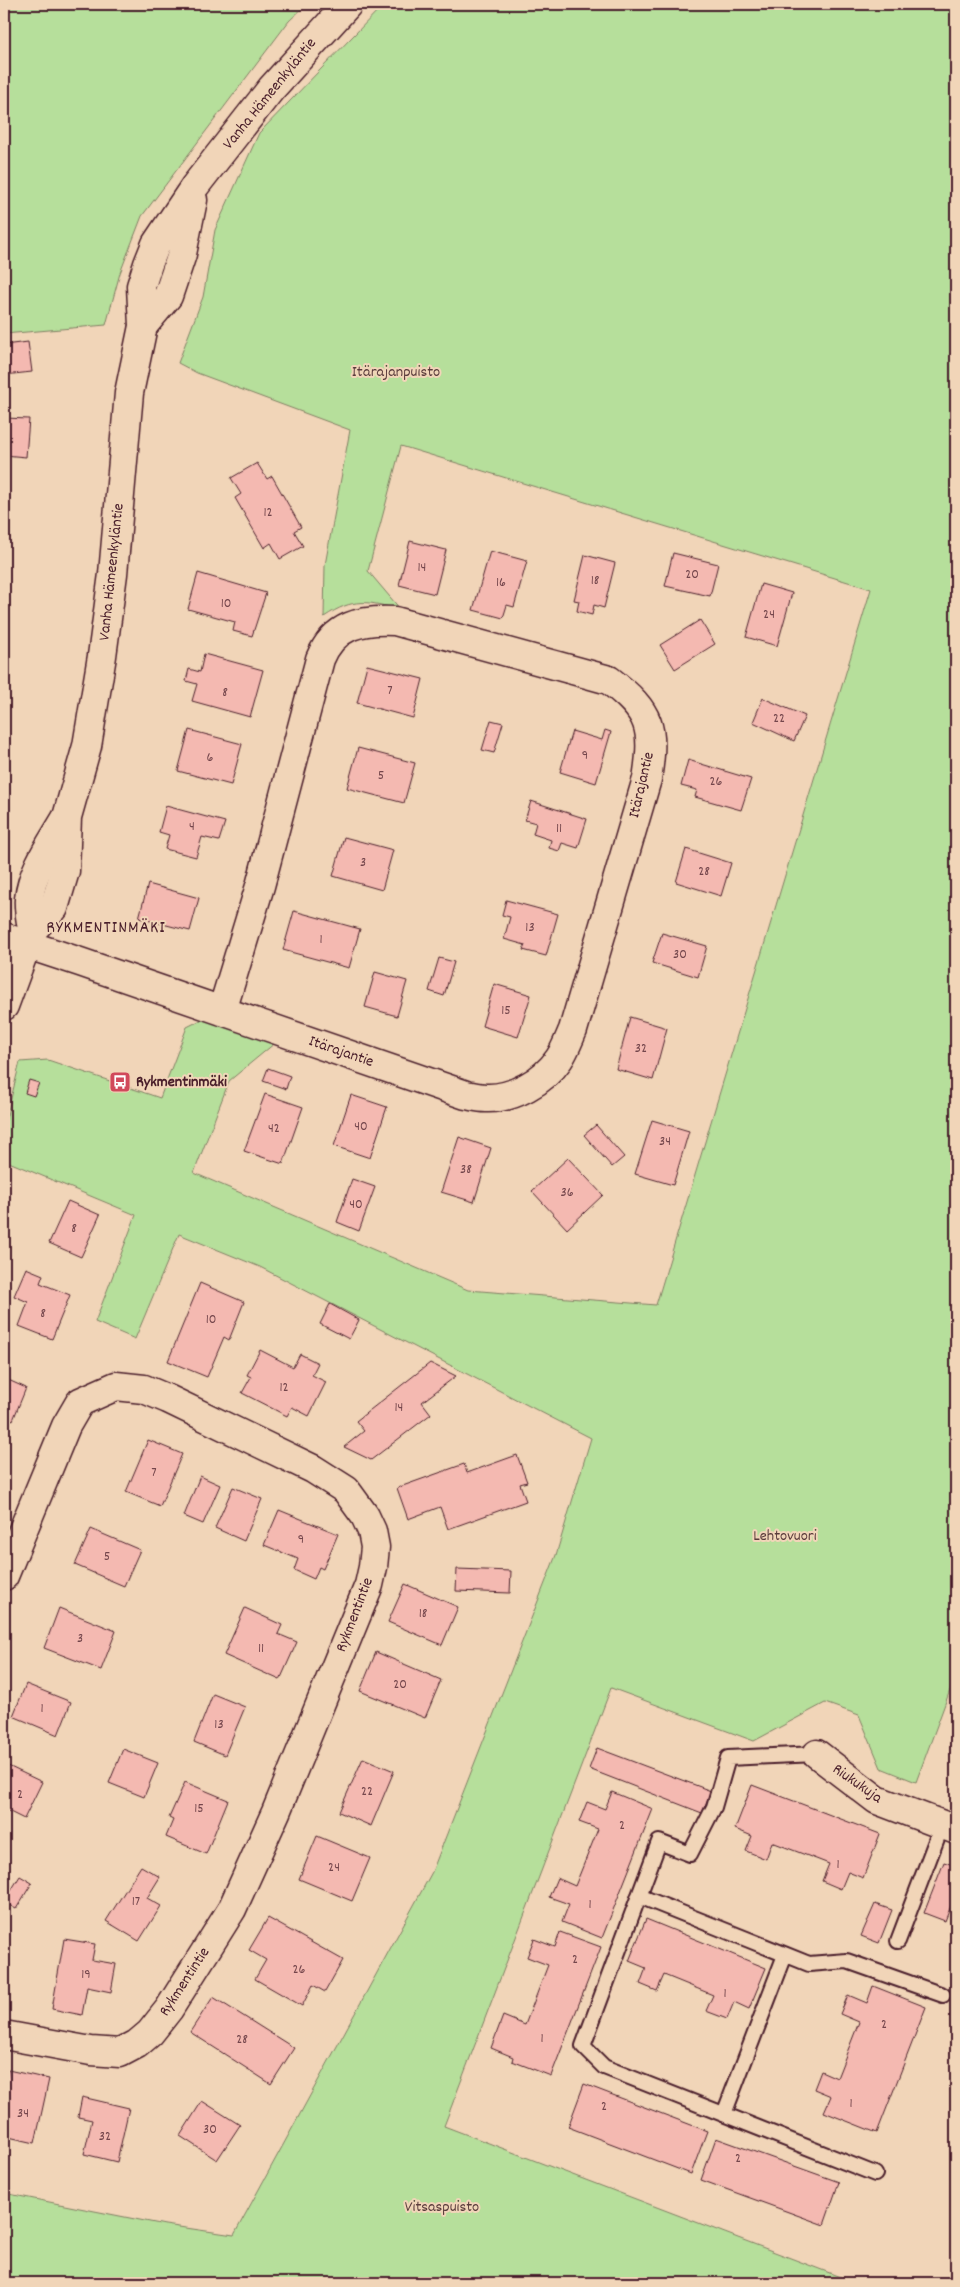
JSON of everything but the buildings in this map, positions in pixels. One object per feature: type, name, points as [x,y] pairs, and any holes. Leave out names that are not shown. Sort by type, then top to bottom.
[{"type":"street","name":"Vanha Hämeenkyläntie","points":[[4,1006],[34,881],[41,862],[67,817],[87,746],[113,574],[129,393],[143,326],[141,286],[148,264],[156,244],[195,186],[271,90],[348,4]]},
{"type":"street","name":"Itärajantie","points":[[21,937],[222,1010],[466,1095],[486,1098],[509,1095],[529,1086],[545,1074],[560,1058],[573,1030],[647,779],[652,750],[651,731],[643,714],[631,697],[609,680],[395,621],[377,620],[358,623],[335,636],[326,646],[320,659],[260,886],[222,1010]]},
{"type":"street","name":"Rykmentintie","points":[[4,1576],[66,1426],[80,1402],[116,1386],[144,1389],[168,1399],[313,1469],[346,1490],[365,1516],[372,1531],[375,1547],[374,1567],[368,1585],[276,1812],[232,1909],[169,2009],[150,2033],[137,2044],[120,2052],[91,2051],[4,2035]]},
{"type":"street","name":"Riukukuja","points":[[816,1754],[876,1800],[949,1828]]},
{"type":"lane","points":[[816,1754],[728,1758],[714,1807],[690,1854],[659,1842],[583,2046],[604,2068],[875,2174]]},
{"type":"lane","points":[[898,1942],[949,1828]]},
{"type":"lane","points":[[639,1896],[809,1964],[847,1961],[943,1995]]},
{"type":"lane","points":[[724,2114],[786,1955]]},
{"type":"green space","points":[[4,4],[307,4],[289,21],[142,216],[120,273],[106,325],[4,334]]},
{"type":"green space","points":[[384,4],[956,4],[956,1674],[916,1782],[881,1768],[859,1715],[825,1703],[754,1741],[611,1688],[444,2126],[856,2283],[650,2283],[642,2281],[641,2283],[4,2283],[4,2193],[165,2225],[234,2235],[432,1872],[556,1555],[591,1438],[260,1267],[179,1234],[135,1339],[95,1322],[136,1215],[4,1160],[4,1127],[20,1062],[48,1060],[160,1098],[187,1027],[205,1018],[275,1043],[229,1081],[194,1173],[468,1290],[656,1305],[871,589],[401,446],[368,571],[401,610],[379,604],[361,603],[344,606],[324,617],[325,565],[350,430],[197,373],[178,363],[203,297],[215,230],[259,133]]},
{"type":"place","name":"Rykmentinmäki","points":[[120,1082]]},
{"type":"district","name":"RYKMENTINMÄKI","points":[[106,928]]},
{"type":"park label","name":"Itärajanpuisto","points":[[396,372]]},
{"type":"park label","name":"Lehtovuori","points":[[785,1536]]},
{"type":"park label","name":"Vitsaspuisto","points":[[442,2207]]}]
